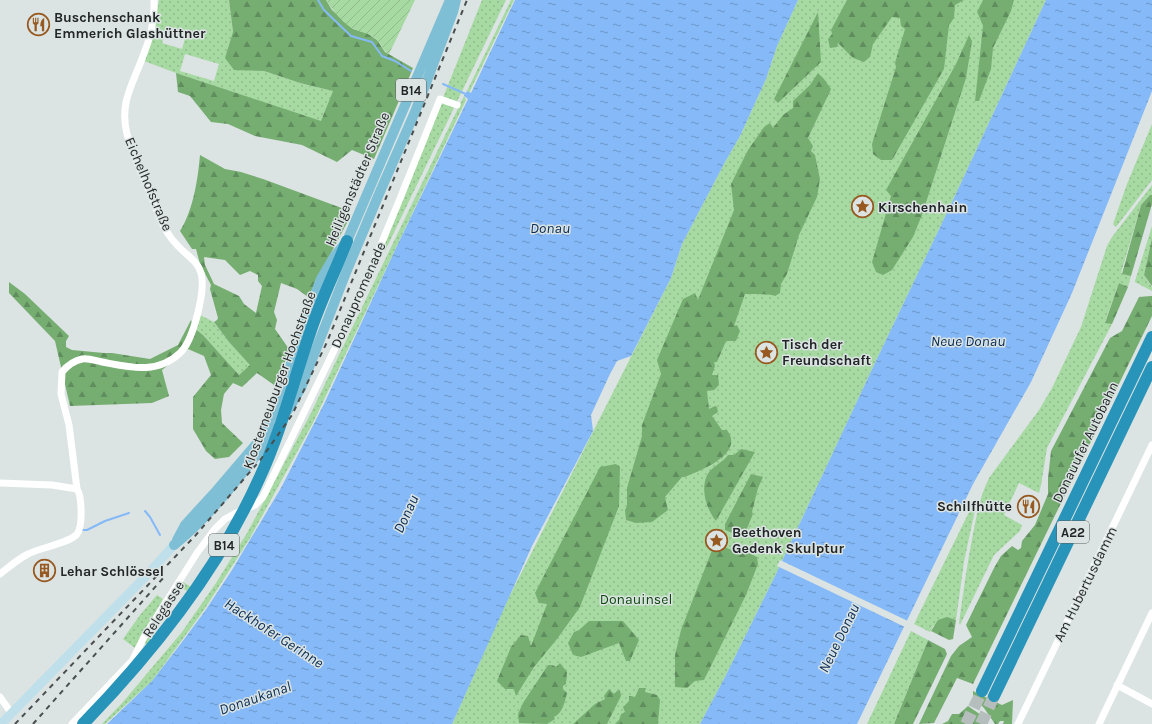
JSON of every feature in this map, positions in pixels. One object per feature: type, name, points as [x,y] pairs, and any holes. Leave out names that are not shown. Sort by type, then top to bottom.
[{"type":"highway","name":"Heiligenstädter Straße","points":[[331,281],[347,241]]},
{"type":"highway","name":"Klosterneuburger Hochstraße","points":[[83,724],[139,663],[182,608],[214,562],[239,520],[260,479],[279,428],[317,312],[331,281]]},
{"type":"highway","name":"Klosterneuburger Hochstraße","points":[[94,724],[145,668],[184,618],[210,581],[246,523],[278,455],[316,338],[331,281]]},
{"type":"highway","name":"Donauufer Autobahn","points":[[982,690],[1152,337]]},
{"type":"highway","name":"Donauufer Autobahn","points":[[994,696],[1152,367]]},
{"type":"main road","name":"Heiligenstädter Straße","points":[[347,241],[450,0]]},
{"type":"main road","points":[[2,724],[174,545],[190,532],[231,487],[281,422],[301,388],[367,221],[415,112],[453,12],[456,0]]},
{"type":"main road","points":[[174,545],[185,525],[258,442],[268,425],[281,395],[301,332],[321,279],[334,257],[347,241]]},
{"type":"street","name":"Eichelhofstraße","points":[[0,574],[28,554],[68,540],[77,534],[81,521],[80,496],[77,489],[68,426],[61,394],[62,372],[70,364],[83,359],[142,369],[158,366],[170,360],[182,351],[195,323],[202,289],[201,274],[197,265],[174,242],[160,218],[132,148],[126,126],[124,108],[126,98],[147,46],[152,25],[154,0]]},
{"type":"street","name":"Donaupromenade","points":[[259,503],[355,307],[440,98],[457,105]]},
{"type":"street","name":"Am Hubertusdamm","points":[[1018,724],[1152,444]]},
{"type":"street","points":[[0,482],[52,485],[77,489]]},
{"type":"street","name":"Relegasse","points":[[72,724],[132,661],[144,637],[214,530],[225,518],[259,503]]},
{"type":"street","points":[[1099,724],[1152,613]]},
{"type":"street","points":[[1117,685],[1152,704]]},
{"type":"street","points":[[0,697],[12,714]]},
{"type":"green space","points":[[159,0],[229,0],[233,32],[234,69],[264,71],[300,83],[334,91],[321,122],[144,61],[151,39]],"holes":[[[167,26],[187,32],[182,49],[162,43]],[[185,54],[219,64],[214,81],[180,71]]]},
{"type":"green space","points":[[229,0],[326,0],[332,10],[353,29],[367,33],[377,40],[385,52],[413,68],[374,159],[352,150],[337,162],[302,145],[255,136],[228,124],[211,122],[190,96],[178,92],[176,73],[321,121],[333,91],[300,83],[264,71],[234,70],[225,58],[233,32]]},
{"type":"green space","points":[[326,0],[415,0],[389,54],[375,38],[346,24]]},
{"type":"green space","points":[[482,0],[506,0],[385,251],[383,248]]},
{"type":"green space","points":[[511,0],[514,0],[469,93],[467,91]]},
{"type":"green space","name":"Donauinsel","points":[[798,0],[1046,0],[776,574],[700,724],[452,724],[505,605],[671,278],[682,244],[740,136],[766,79],[777,46]]},
{"type":"green space","points":[[847,0],[964,0],[955,5],[954,18],[949,25],[944,69],[892,160],[881,160],[873,154],[872,144],[896,67],[895,63],[905,29],[901,26],[900,18],[892,17],[873,44],[870,57],[864,62],[853,58],[838,43],[837,47],[830,48],[828,39],[832,34],[831,30]]},
{"type":"green space","points":[[983,0],[1014,0],[1011,11],[993,48],[991,69],[979,101],[975,101],[983,26],[977,12]]},
{"type":"green space","points":[[818,12],[821,62],[778,103],[774,99]]},
{"type":"green space","points":[[969,35],[972,41],[966,78],[922,215],[913,237],[892,270],[883,275],[876,272],[872,262],[891,196],[886,190],[956,64]]},
{"type":"green space","points":[[818,73],[831,89],[808,138],[813,146],[811,151],[815,155],[820,179],[817,197],[799,235],[787,274],[781,284],[780,293],[775,296],[766,294],[745,294],[734,326],[737,325],[740,331],[736,341],[726,341],[717,362],[714,362],[715,366],[712,375],[718,375],[719,385],[714,390],[707,391],[709,409],[715,406],[717,407],[718,412],[712,416],[722,430],[727,430],[731,439],[730,446],[726,454],[719,460],[701,470],[682,477],[665,497],[668,510],[652,522],[636,523],[626,520],[625,510],[627,506],[627,488],[642,436],[642,425],[661,374],[657,360],[683,299],[695,293],[698,300],[734,210],[731,184],[748,150],[764,127],[770,123],[773,128],[783,115],[793,108],[793,101],[810,85]]},
{"type":"green space","points":[[464,96],[466,100],[313,423],[250,538],[204,610],[152,681],[105,724],[102,724],[123,702],[182,632],[216,583],[247,533],[310,415]]},
{"type":"green space","points":[[1152,124],[1152,180],[1116,227],[1113,224],[1127,184]]},
{"type":"green space","points":[[200,155],[225,169],[263,179],[347,210],[350,217],[308,297],[297,289],[281,283],[274,312],[277,320],[275,329],[289,349],[277,387],[257,373],[242,387],[233,383],[224,394],[221,410],[222,423],[243,443],[229,457],[215,459],[206,451],[193,429],[193,397],[211,375],[204,356],[188,349],[162,370],[169,396],[152,403],[70,406],[55,341],[9,293],[9,282],[25,294],[69,336],[66,341],[66,347],[72,350],[112,353],[150,359],[178,345],[191,320],[194,328],[203,335],[239,375],[250,365],[229,342],[214,322],[218,318],[210,289],[211,285],[200,264],[196,249],[192,249],[180,231],[185,223],[192,204]],"holes":[[[204,257],[225,260],[240,275],[250,271],[258,275],[258,281],[262,286],[256,313],[244,304],[239,296],[214,284],[205,265]]]},
{"type":"green space","points":[[1152,185],[1152,195],[1150,195],[1141,205],[1121,273],[1131,276],[1128,287],[1119,283],[1105,322],[1112,324],[1047,448],[1039,493],[1019,483],[1004,515],[1022,525],[1020,531],[994,555],[960,625],[959,623],[965,578],[971,545],[979,505],[989,478],[1039,410],[1052,388],[1081,327],[1107,246],[1112,237]]},
{"type":"green space","points":[[1150,195],[1152,195],[1152,204],[1131,276],[1122,274],[1141,205]]},
{"type":"green space","points":[[1152,226],[1152,238],[1144,275],[1152,287],[1152,291],[1135,281]]},
{"type":"green space","points":[[1152,238],[1152,286],[1144,275]]},
{"type":"green space","points":[[1119,283],[1128,287],[1112,324],[1105,323]]},
{"type":"green space","points":[[1152,296],[1152,316],[973,684],[957,678],[934,723],[919,724],[951,656],[959,646],[972,637],[966,625],[994,568],[1001,556],[1012,546],[1018,550],[1021,548],[1022,541],[1035,525],[1048,494],[1051,451],[1110,338],[1122,331],[1139,297]]},
{"type":"green space","points":[[200,315],[214,322],[229,342],[251,365],[239,375],[203,335],[194,328]]},
{"type":"green space","points":[[741,449],[755,452],[716,521],[709,510],[705,497],[704,484],[706,478],[709,472],[728,455],[734,455]]},
{"type":"green space","points":[[616,464],[620,467],[619,506],[580,607],[557,639],[534,667],[516,696],[514,689],[505,689],[497,681],[511,647],[521,635],[528,636],[531,646],[547,604],[539,603],[535,593],[600,467]]},
{"type":"green space","points":[[751,474],[763,477],[758,488],[752,512],[753,514],[746,531],[744,533],[741,531],[737,535],[725,530],[725,524]]},
{"type":"green space","points":[[973,504],[976,505],[964,562],[956,620],[947,618],[933,626],[930,632],[914,624]]},
{"type":"green space","points":[[716,543],[736,552],[739,548],[757,557],[758,564],[746,595],[704,680],[695,681],[687,688],[675,687],[675,655],[681,630]]},
{"type":"green space","points":[[183,582],[191,587],[187,591],[182,588],[153,630],[148,646],[145,643],[146,638],[170,599]]},
{"type":"green space","points":[[157,595],[163,599],[135,648],[123,639],[140,615]]},
{"type":"green space","points":[[947,617],[956,620],[953,639],[949,640],[931,631],[938,620]]},
{"type":"green space","points":[[589,621],[623,621],[639,640],[630,661],[626,661],[619,643],[581,657],[573,655],[568,643],[574,632],[579,630]]},
{"type":"green space","points":[[911,631],[928,640],[894,724],[867,724]]},
{"type":"green space","points":[[928,640],[945,649],[947,654],[913,724],[894,724]]},
{"type":"green space","points":[[560,663],[567,672],[566,684],[563,686],[563,689],[567,693],[560,713],[554,717],[555,719],[547,724],[519,723],[518,714],[523,703],[548,665],[556,667]]},
{"type":"green space","points":[[639,688],[646,688],[645,692],[657,695],[660,700],[658,724],[615,724],[619,720],[621,714],[625,712],[623,707],[629,701],[629,696],[635,697]]},
{"type":"green space","points":[[609,689],[614,694],[620,690],[621,696],[607,724],[573,724],[595,704],[605,699],[604,696]]},
{"type":"green space","points":[[973,691],[1002,705],[1013,700],[1012,724],[1003,724],[1004,721],[1000,721],[998,724],[995,724],[984,708],[973,697]]},
{"type":"green space","points":[[968,706],[981,715],[988,724],[942,724],[948,721],[952,714],[959,714]]},
{"type":"water","name":"Donau","points":[[515,0],[798,0],[777,46],[766,79],[740,136],[682,244],[671,278],[631,356],[617,361],[610,374],[591,415],[593,431],[532,546],[452,724],[107,724],[152,681],[205,611],[232,570],[281,488],[324,404],[396,248],[468,99],[464,96],[467,91],[471,93]]},
{"type":"water","name":"Neue Donau","points":[[1046,0],[1152,0],[1152,91],[1072,293],[1031,382],[973,484],[857,724],[700,724],[776,574]]},
{"type":"pier","points":[[780,560],[910,622],[907,628],[777,566]]},
{"type":"waterway","points":[[318,0],[324,10],[351,36],[372,42],[382,56],[395,61],[411,71]]},
{"type":"waterway","points":[[443,84],[468,95]]},
{"type":"waterway","name":"Hackhofer Gerinne","points":[[145,511],[160,535]]},
{"type":"waterway","name":"Hackhofer Gerinne","points":[[81,530],[87,530],[105,521],[129,513]]},
{"type":"tunnel","points":[[966,724],[982,691]]},
{"type":"tunnel","points":[[981,724],[994,696]]},
{"type":"railway","points":[[15,724],[195,536],[261,459],[292,415],[327,342],[467,0]]},
{"type":"railway","points":[[33,724],[165,576]]},
{"type":"place","name":"Buschenschank Emmerich Glashüttner","points":[[38,25]]},
{"type":"place","name":"Kirschenhain","points":[[863,207]]},
{"type":"place","name":"Tisch der Freundschaft","points":[[766,352]]},
{"type":"place","name":"Schilfhütte","points":[[1028,506]]},
{"type":"place","name":"Beethoven Gedenk Skulptur","points":[[717,540]]},
{"type":"place","name":"Lehar Schlössel","points":[[44,571]]},
{"type":"water label","name":"Donaukanal","points":[[255,698]]}]
